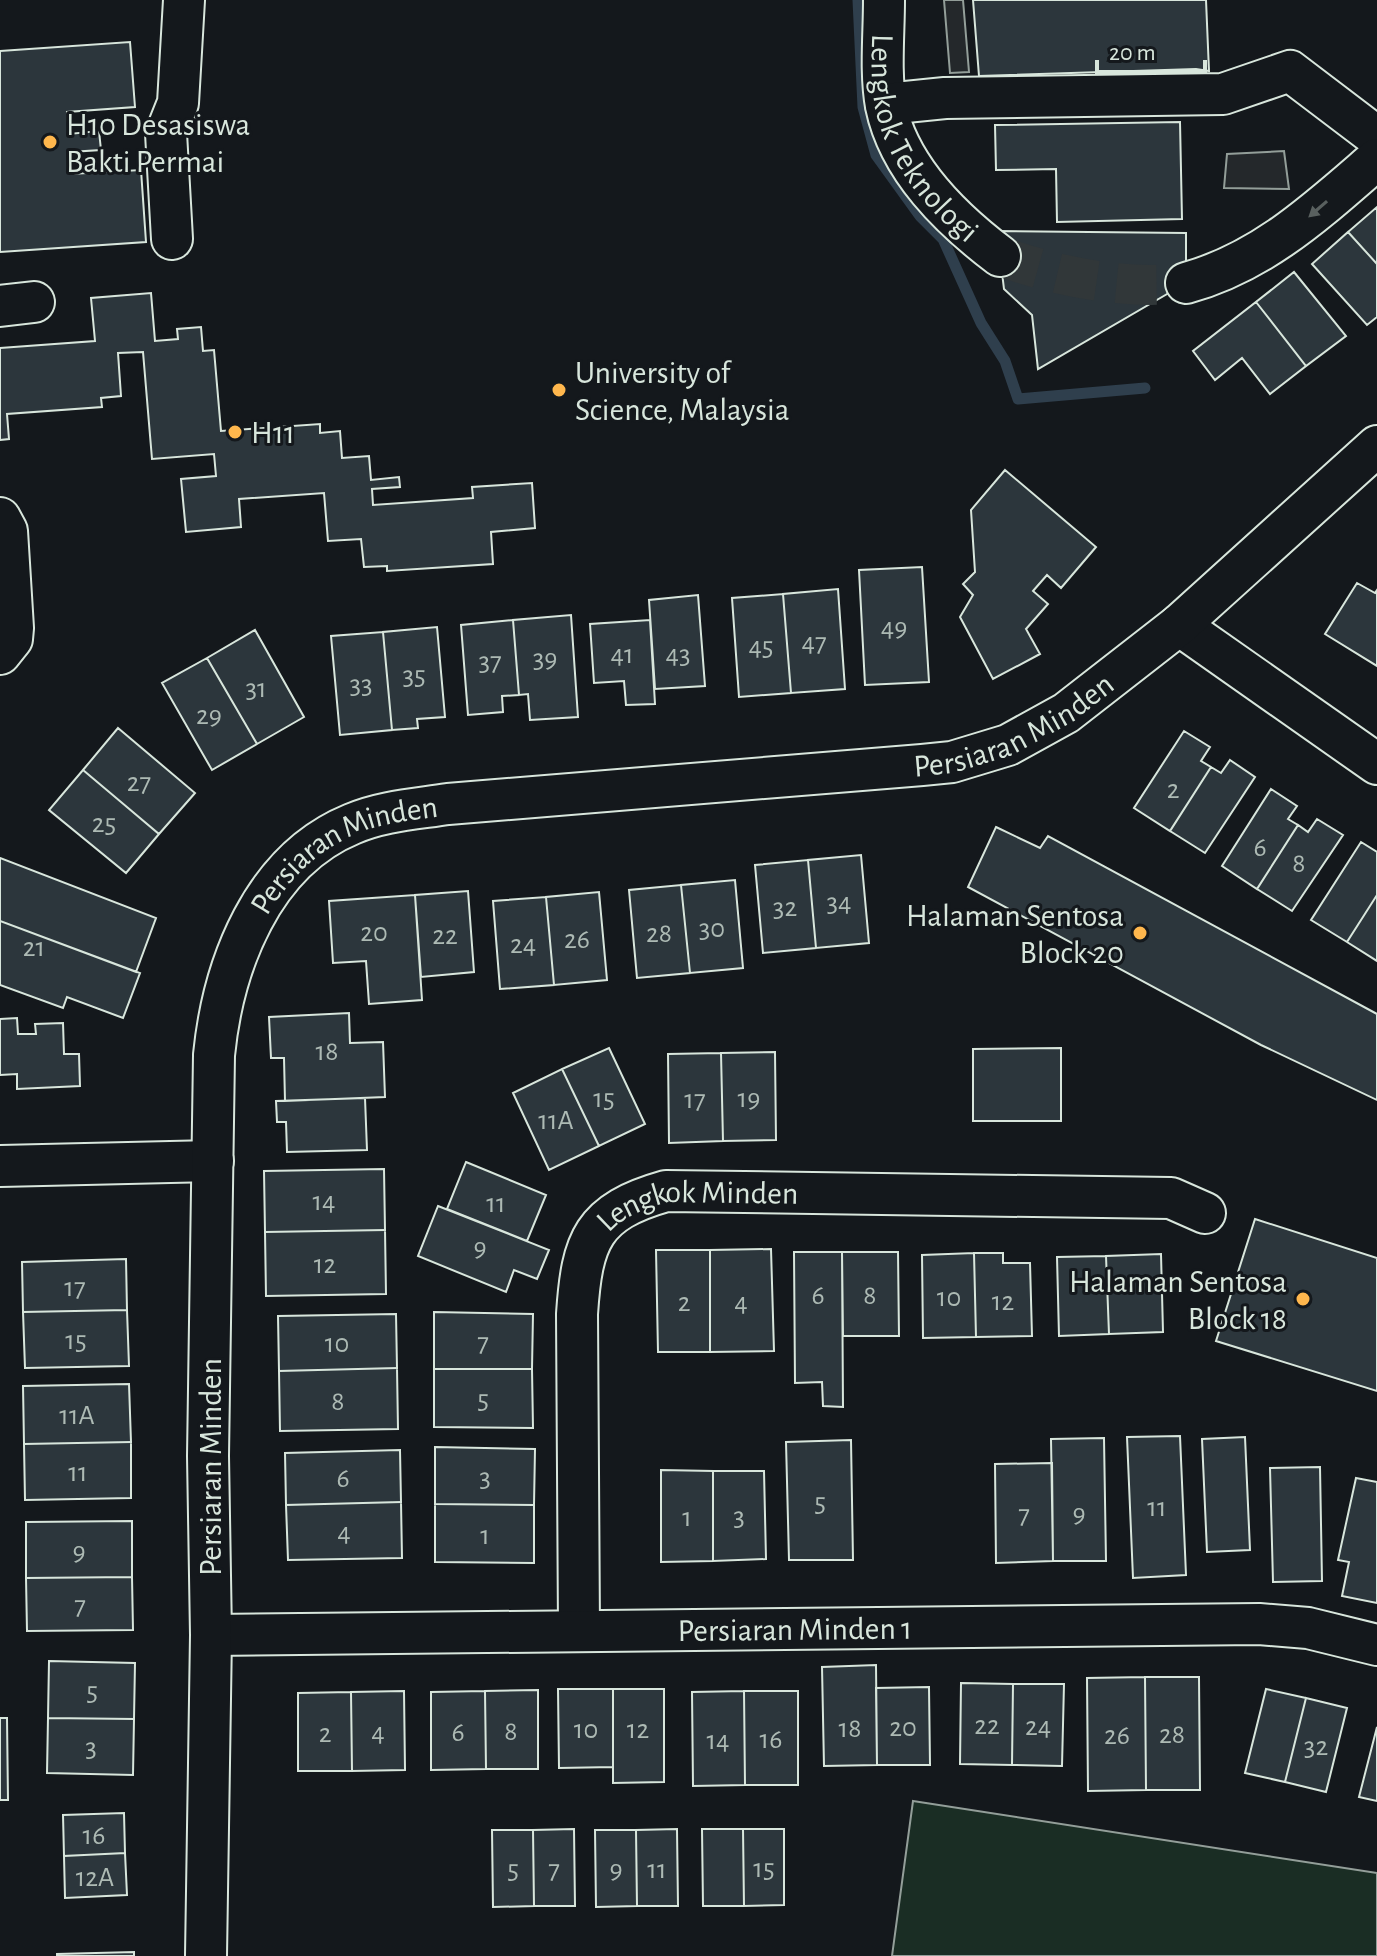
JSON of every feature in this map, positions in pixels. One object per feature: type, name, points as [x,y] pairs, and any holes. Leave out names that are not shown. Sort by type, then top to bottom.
[{"type":"street","points":[[172,239],[166,133],[178,103],[184,0]]},
{"type":"street","name":"Lengkok Teknologi","points":[[884,0],[886,104],[898,146],[965,230],[1000,256]]},
{"type":"street","points":[[886,104],[945,98],[1223,94],[1290,71],[1377,137]]},
{"type":"street","points":[[1186,283],[1223,273],[1253,258],[1306,220],[1377,159]]},
{"type":"street","name":"Persiaran Minden","points":[[206,1956],[211,1635],[208,1456],[214,1055],[219,1012],[229,975],[245,934],[264,901],[289,870],[330,835],[352,824],[392,812],[448,804],[952,762],[1008,745],[1066,713],[1179,625],[1377,446]]},
{"type":"street","points":[[0,518],[7,531],[13,628],[12,639],[0,654]]},
{"type":"street","points":[[1179,625],[1377,764]]},
{"type":"street","points":[[0,1166],[213,1161]]},
{"type":"street","name":"Lengkok Minden","points":[[579,1629],[579,1278],[589,1244],[605,1218],[631,1201],[666,1191],[1171,1198],[1205,1213]]},
{"type":"street","name":"Persiaran Minden 1","points":[[211,1635],[1259,1624],[1308,1628],[1377,1645]]},
{"type":"green space","points":[[913,1801],[1377,1873],[1377,1956],[892,1956]]},
{"type":"shaded area","points":[[944,0],[963,0],[969,72],[950,73]]},
{"type":"shaded area","points":[[1284,151],[1289,189],[1224,188],[1227,154]]},
{"type":"building","points":[[973,0],[1206,0],[1209,71],[979,76]]},
{"type":"building","name":"H10 Desasiswa Bakti Permai","points":[[130,42],[135,107],[67,112],[69,134],[99,131],[101,150],[70,152],[71,174],[141,170],[146,242],[0,252],[0,51]]},
{"type":"building","points":[[1180,122],[1182,219],[1057,222],[1056,169],[996,170],[995,125]]},
{"type":"building","points":[[1377,207],[1377,264],[1348,232]]},
{"type":"building","points":[[997,231],[1186,233],[1186,283],[1038,369],[1032,315],[1004,289]]},
{"type":"building","points":[[1348,232],[1377,264],[1377,317],[1367,325],[1312,264]]},
{"type":"building","points":[[1294,272],[1346,336],[1306,366],[1256,302]]},
{"type":"building","name":"H11","points":[[151,293],[155,341],[178,339],[177,329],[201,327],[203,351],[214,350],[221,431],[320,424],[320,433],[340,431],[342,458],[369,456],[371,480],[399,477],[400,487],[372,489],[373,505],[473,498],[472,487],[532,483],[535,528],[491,532],[493,564],[387,571],[387,566],[364,567],[361,539],[328,541],[324,493],[239,499],[241,527],[186,532],[181,479],[216,476],[214,454],[152,459],[143,352],[118,353],[121,396],[101,398],[102,407],[7,414],[9,439],[0,440],[0,348],[95,341],[91,298]]},
{"type":"building","points":[[1256,302],[1306,366],[1270,394],[1242,358],[1215,380],[1193,351]]},
{"type":"building","points":[[1005,470],[1096,547],[1061,588],[1047,575],[1033,591],[1048,604],[1026,629],[1040,654],[993,679],[960,617],[973,595],[963,584],[975,572],[971,510]]},
{"type":"building","points":[[922,567],[929,682],[865,685],[859,570]]},
{"type":"building","points":[[1357,583],[1375,593],[1377,590],[1377,666],[1325,634]]},
{"type":"building","points":[[838,589],[845,689],[791,693],[783,594]]},
{"type":"building","points":[[783,594],[791,693],[739,697],[732,598]]},
{"type":"building","points":[[698,595],[705,686],[655,689],[649,600]]},
{"type":"building","points":[[571,615],[578,717],[530,720],[528,694],[519,695],[513,620]]},
{"type":"building","points":[[513,620],[519,695],[502,696],[503,712],[468,715],[461,625]]},
{"type":"building","points":[[650,620],[655,704],[626,705],[624,681],[594,683],[590,624]]},
{"type":"building","points":[[437,627],[445,717],[417,719],[418,728],[392,730],[383,632]]},
{"type":"building","points":[[255,630],[304,717],[257,744],[207,658]]},
{"type":"building","points":[[383,632],[392,730],[340,735],[331,636]]},
{"type":"building","points":[[207,658],[257,744],[212,770],[162,683]]},
{"type":"building","points":[[118,728],[195,793],[159,834],[83,770]]},
{"type":"building","points":[[1184,731],[1210,747],[1201,761],[1211,767],[1170,831],[1134,808]]},
{"type":"building","points":[[1230,760],[1255,777],[1205,853],[1170,831],[1211,767],[1221,773]]},
{"type":"building","points":[[83,770],[159,834],[126,873],[49,810]]},
{"type":"building","points":[[1271,789],[1297,806],[1288,819],[1298,825],[1257,889],[1222,866]]},
{"type":"building","points":[[1317,819],[1343,835],[1292,911],[1257,889],[1298,825],[1308,832]]},
{"type":"building","name":"Halaman Sentosa Block 20","points":[[996,827],[1040,848],[1048,836],[1377,1014],[1377,1100],[1261,1045],[968,887]]},
{"type":"building","points":[[1361,842],[1377,852],[1377,895],[1347,942],[1311,920]]},
{"type":"building","points":[[861,855],[869,943],[816,948],[808,860]]},
{"type":"building","points":[[0,858],[156,918],[136,972],[0,921]]},
{"type":"building","points":[[808,860],[816,948],[763,953],[755,865]]},
{"type":"building","points":[[735,880],[743,968],[690,973],[681,885]]},
{"type":"building","points":[[681,885],[690,973],[637,978],[629,890]]},
{"type":"building","points":[[468,891],[474,972],[421,977],[415,895]]},
{"type":"building","points":[[599,892],[607,980],[554,985],[546,897]]},
{"type":"building","points":[[415,895],[422,1000],[369,1004],[366,961],[333,963],[329,901]]},
{"type":"building","points":[[1377,895],[1377,961],[1347,942]]},
{"type":"building","points":[[546,897],[554,985],[500,989],[493,901]]},
{"type":"building","points":[[0,921],[140,973],[123,1018],[67,997],[63,1008],[0,985]]},
{"type":"building","points":[[349,1013],[350,1043],[383,1042],[385,1097],[285,1101],[284,1058],[271,1058],[269,1017]]},
{"type":"building","points":[[17,1018],[18,1034],[36,1034],[35,1024],[63,1023],[64,1054],[79,1054],[80,1086],[17,1089],[17,1074],[0,1075],[0,1019]]},
{"type":"building","points":[[609,1048],[645,1124],[599,1146],[562,1069]]},
{"type":"building","points":[[1061,1048],[1061,1121],[973,1121],[973,1049]]},
{"type":"building","points":[[775,1052],[776,1140],[723,1141],[721,1053]]},
{"type":"building","points":[[721,1053],[723,1141],[669,1143],[668,1054]]},
{"type":"building","points":[[562,1069],[599,1146],[549,1170],[513,1093]]},
{"type":"building","points":[[365,1098],[367,1150],[287,1152],[286,1122],[277,1122],[276,1101]]},
{"type":"building","points":[[466,1162],[546,1195],[527,1241],[447,1209]]},
{"type":"building","points":[[384,1169],[385,1230],[265,1232],[264,1171]]},
{"type":"building","points":[[438,1206],[549,1250],[537,1279],[514,1270],[506,1292],[418,1256]]},
{"type":"building","name":"Halaman Sentosa Block 18","points":[[1255,1219],[1377,1258],[1377,1391],[1216,1341]]},
{"type":"building","points":[[385,1230],[386,1294],[266,1296],[265,1232]]},
{"type":"building","points":[[771,1249],[774,1351],[710,1352],[710,1250]]},
{"type":"building","points":[[656,1250],[710,1250],[710,1352],[658,1352]]},
{"type":"building","points":[[794,1252],[842,1252],[843,1407],[823,1406],[822,1382],[795,1383]]},
{"type":"building","points":[[842,1252],[898,1252],[899,1336],[843,1336]]},
{"type":"building","points":[[974,1253],[976,1337],[923,1338],[922,1255]]},
{"type":"building","points":[[974,1253],[1003,1253],[1003,1263],[1030,1263],[1032,1336],[976,1337]]},
{"type":"building","points":[[1161,1254],[1163,1332],[1109,1334],[1106,1256]]},
{"type":"building","points":[[1106,1256],[1109,1334],[1059,1336],[1057,1257]]},
{"type":"building","points":[[126,1259],[127,1310],[23,1312],[22,1262]]},
{"type":"building","points":[[127,1310],[129,1366],[25,1368],[23,1312]]},
{"type":"building","points":[[434,1312],[533,1314],[532,1369],[434,1369]]},
{"type":"building","points":[[396,1314],[397,1368],[279,1371],[278,1316]]},
{"type":"building","points":[[397,1368],[398,1429],[280,1431],[279,1371]]},
{"type":"building","points":[[434,1369],[532,1369],[533,1428],[434,1427]]},
{"type":"building","points":[[129,1384],[131,1442],[24,1444],[23,1386]]},
{"type":"building","points":[[1180,1436],[1186,1575],[1133,1578],[1127,1437]]},
{"type":"building","points":[[1245,1437],[1250,1550],[1207,1552],[1202,1439]]},
{"type":"building","points":[[1104,1438],[1106,1561],[1053,1561],[1051,1439]]},
{"type":"building","points":[[851,1440],[853,1560],[789,1560],[786,1442]]},
{"type":"building","points":[[131,1442],[131,1498],[25,1500],[24,1444]]},
{"type":"building","points":[[435,1447],[535,1449],[534,1505],[435,1504]]},
{"type":"building","points":[[400,1450],[401,1502],[286,1505],[285,1453]]},
{"type":"building","points":[[1052,1463],[1053,1561],[996,1563],[995,1464]]},
{"type":"building","points":[[1320,1467],[1322,1581],[1273,1582],[1270,1468]]},
{"type":"building","points":[[661,1470],[713,1471],[713,1561],[661,1562]]},
{"type":"building","points":[[713,1471],[764,1471],[766,1559],[713,1561]]},
{"type":"building","points":[[1356,1478],[1377,1482],[1377,1603],[1342,1596],[1349,1562],[1338,1560]]},
{"type":"building","points":[[401,1502],[402,1558],[288,1560],[286,1505]]},
{"type":"building","points":[[435,1504],[534,1505],[534,1563],[435,1562]]},
{"type":"building","points":[[132,1521],[132,1577],[26,1578],[26,1522]]},
{"type":"building","points":[[132,1577],[133,1630],[27,1631],[26,1578]]},
{"type":"building","points":[[49,1661],[135,1663],[134,1719],[48,1718]]},
{"type":"building","points":[[876,1665],[877,1765],[824,1766],[822,1667]]},
{"type":"building","points":[[1145,1677],[1146,1790],[1088,1791],[1087,1678]]},
{"type":"building","points":[[1145,1677],[1199,1677],[1200,1790],[1146,1790]]},
{"type":"building","points":[[961,1683],[1013,1684],[1012,1765],[960,1764]]},
{"type":"building","points":[[1013,1684],[1064,1684],[1062,1766],[1012,1765]]},
{"type":"building","points":[[929,1687],[930,1765],[877,1765],[876,1688]]},
{"type":"building","points":[[558,1689],[613,1689],[613,1767],[559,1768]]},
{"type":"building","points":[[613,1689],[664,1689],[664,1782],[613,1783]]},
{"type":"building","points":[[1266,1689],[1306,1698],[1285,1782],[1245,1773]]},
{"type":"building","points":[[538,1690],[538,1769],[486,1769],[485,1691]]},
{"type":"building","points":[[404,1691],[405,1770],[352,1771],[351,1692]]},
{"type":"building","points":[[485,1691],[486,1769],[431,1770],[431,1692]]},
{"type":"building","points":[[744,1691],[798,1691],[798,1785],[745,1785]]},
{"type":"building","points":[[744,1691],[745,1785],[693,1786],[692,1692]]},
{"type":"building","points":[[351,1692],[352,1771],[298,1771],[298,1693]]},
{"type":"building","points":[[1306,1698],[1347,1708],[1326,1792],[1285,1782]]},
{"type":"building","points":[[0,1718],[7,1718],[8,1800],[0,1800]]},
{"type":"building","points":[[48,1718],[134,1719],[133,1775],[47,1773]]},
{"type":"building","points":[[1377,1727],[1377,1801],[1359,1797]]},
{"type":"building","points":[[124,1813],[125,1853],[64,1856],[63,1815]]},
{"type":"building","points":[[574,1829],[575,1906],[534,1906],[533,1830]]},
{"type":"building","points":[[677,1829],[678,1906],[637,1906],[636,1830]]},
{"type":"building","points":[[702,1829],[743,1829],[744,1906],[703,1906]]},
{"type":"building","points":[[743,1829],[784,1829],[784,1905],[744,1906]]},
{"type":"building","points":[[492,1830],[533,1830],[534,1906],[493,1907]]},
{"type":"building","points":[[595,1830],[636,1830],[637,1906],[596,1907]]},
{"type":"building","points":[[125,1853],[127,1895],[65,1898],[64,1856]]},
{"type":"building","points":[[134,1952],[134,1956],[57,1956],[57,1954]]},
{"type":"waterway","points":[[858,0],[863,107],[876,155],[920,216],[943,239],[981,323],[1005,361],[1018,399],[1145,388]]},
{"type":"tunnel","points":[[1000,256],[1092,280],[1139,285],[1186,283]]},
{"type":"place","name":"H10 Desasiswa Bakti Permai","points":[[50,142]]},
{"type":"place","name":"University of Science, Malaysia","points":[[559,390]]},
{"type":"place","name":"H11","points":[[235,432]]},
{"type":"place","name":"Halaman Sentosa Block 20","points":[[1140,933]]},
{"type":"place","name":"Halaman Sentosa Block 18","points":[[1303,1299]]}]
